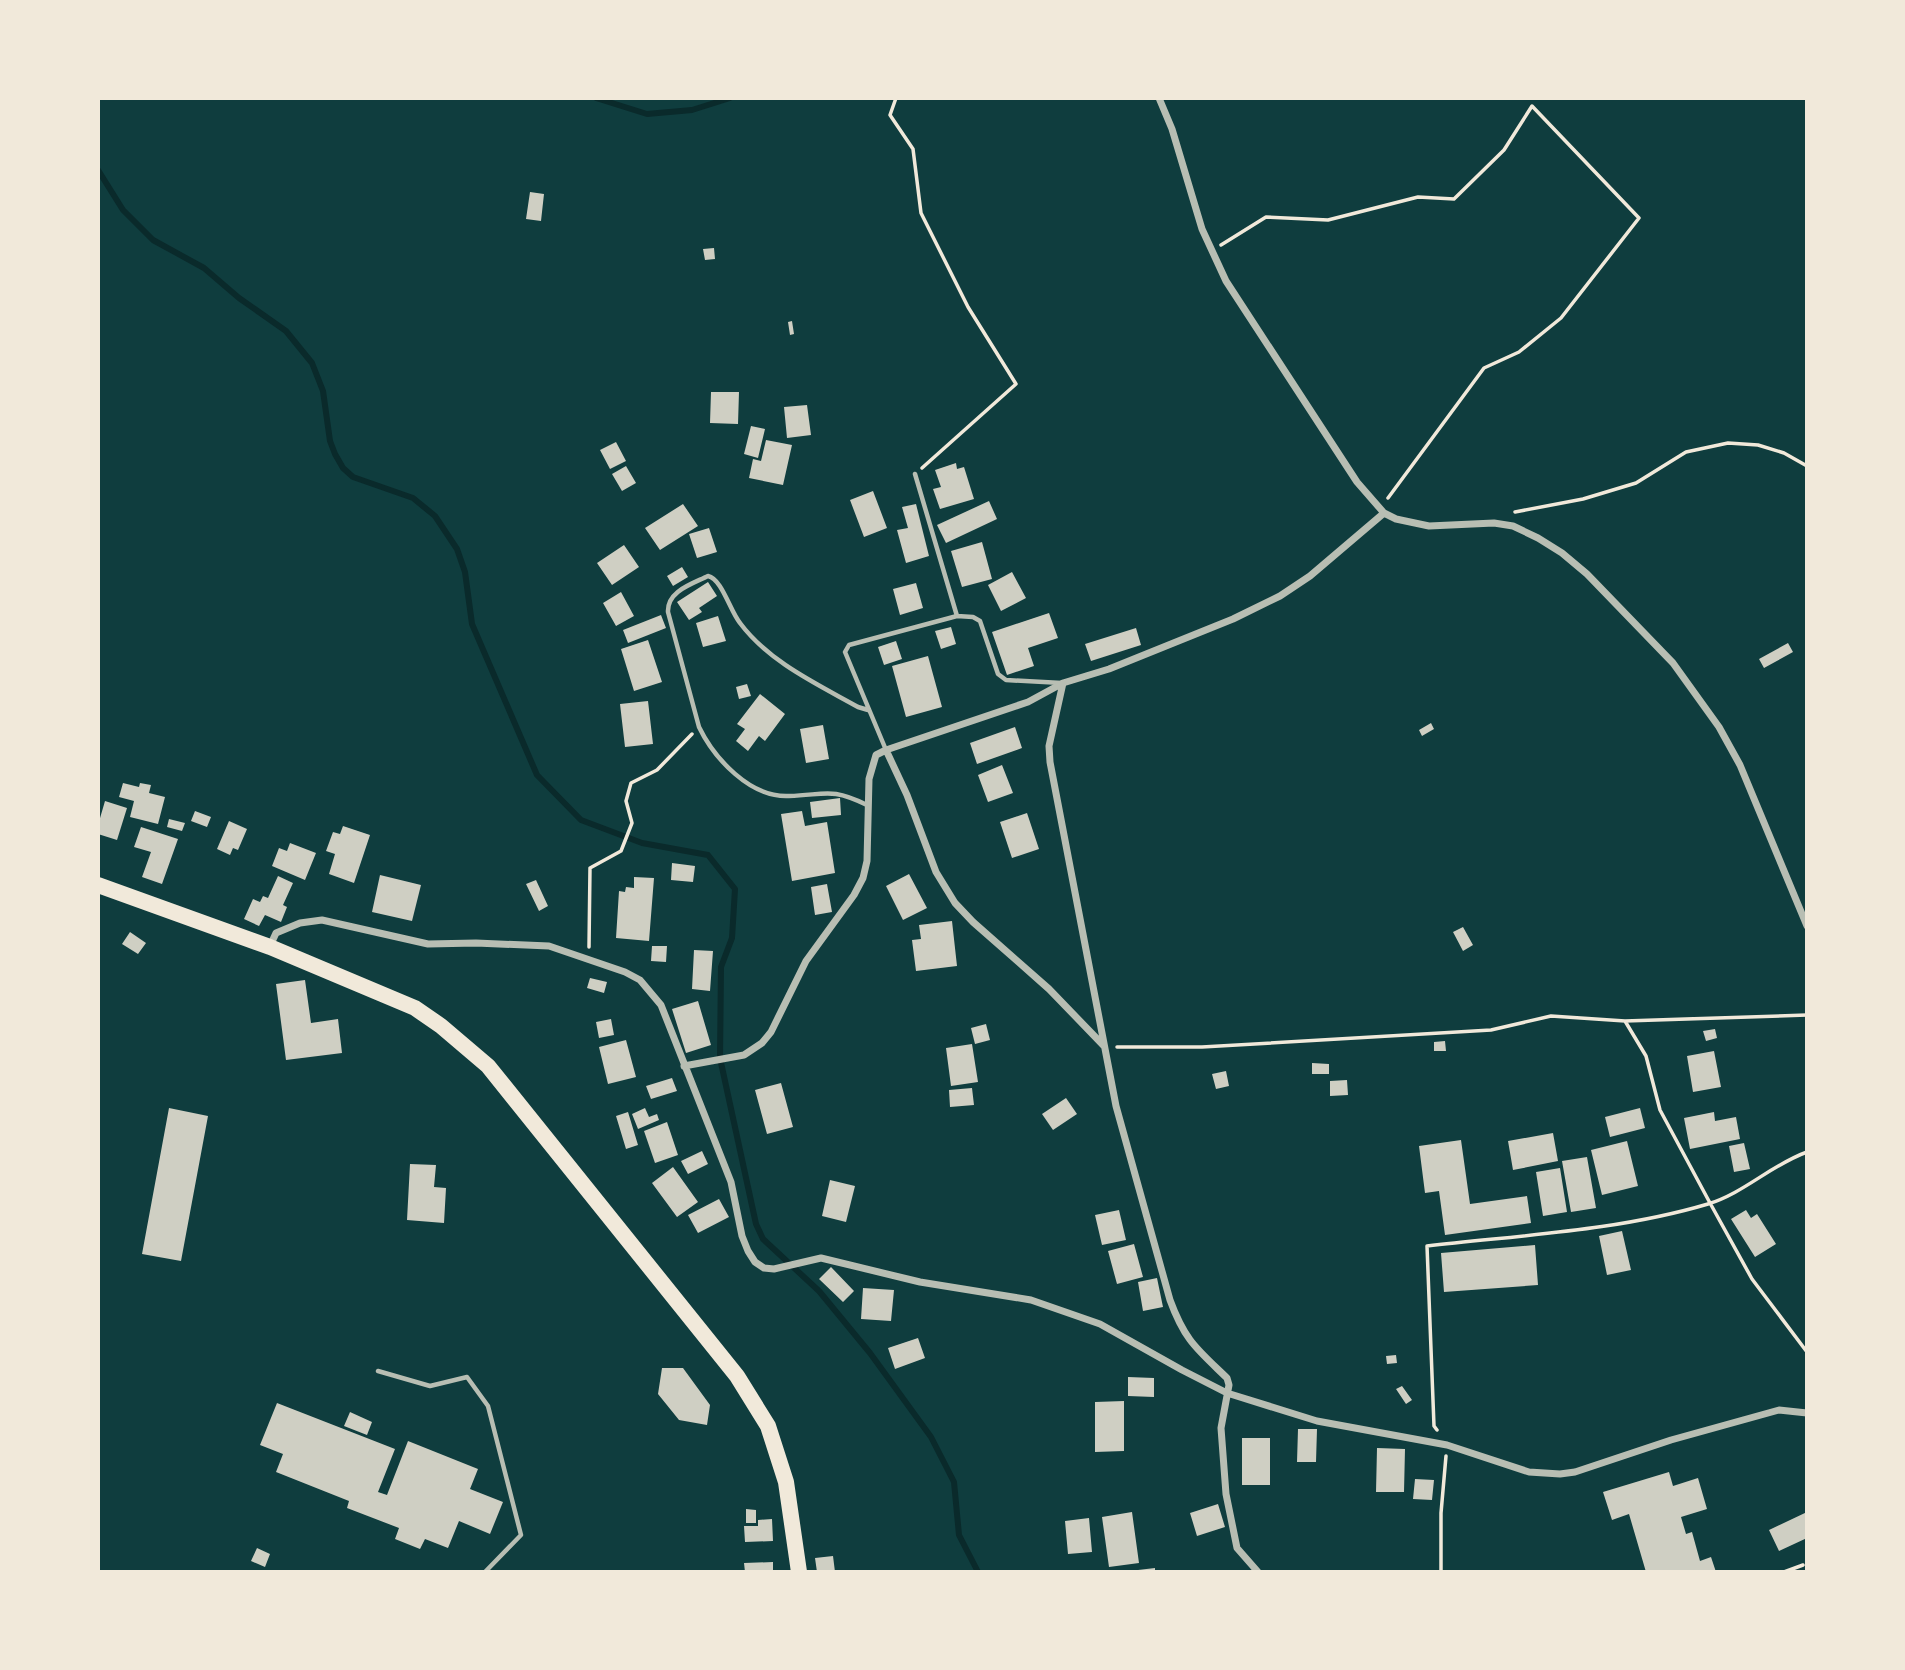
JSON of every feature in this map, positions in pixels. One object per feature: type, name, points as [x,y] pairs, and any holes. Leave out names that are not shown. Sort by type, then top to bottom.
[{"type":"highway","points":[[98,885],[270,947],[415,1008],[488,1066],[737,1376],[762,1416],[768,1426],[786,1482],[799,1572]]},
{"type":"street","points":[[1159,98],[1172,129],[1183,172],[1210,251],[1226,281],[1345,466],[1370,498],[1384,513],[1413,524],[1429,526],[1494,523],[1513,526],[1538,538],[1579,567],[1673,663],[1719,727],[1740,765],[1807,926]]},
{"type":"street","points":[[684,1066],[734,1058],[753,1050],[771,1032],[806,961],[854,895],[863,878],[867,861],[869,779],[876,755],[1028,702],[1063,683],[1109,669],[1176,643],[1280,596],[1310,576],[1384,513]]},
{"type":"street","points":[[1063,683],[1049,746],[1050,762],[1116,1106],[1179,1325],[1192,1346],[1227,1378],[1229,1385],[1221,1428],[1226,1494],[1237,1548],[1258,1572]]},
{"type":"street","points":[[886,750],[907,795],[936,872],[955,903],[1049,989],[1104,1047]]},
{"type":"street","points":[[270,947],[276,933],[300,923],[322,920],[428,944],[550,946],[640,980],[661,1005],[731,1182],[742,1236],[755,1262],[764,1268],[774,1269],[821,1258],[920,1282],[1031,1300],[1100,1324],[1227,1393],[1317,1421],[1447,1445],[1529,1472],[1560,1474],[1779,1410],[1807,1413]]},
{"type":"lane","points":[[915,474],[957,615]]},
{"type":"lane","points":[[867,805],[846,795],[831,792],[779,796],[747,783],[707,744],[699,727],[667,604],[675,592],[708,576],[718,581],[732,613],[755,641],[791,669],[858,708],[868,710]]},
{"type":"lane","points":[[886,750],[845,652],[849,645],[957,615],[973,617],[980,621],[998,674],[1006,680],[1063,683]]},
{"type":"lane","points":[[378,1371],[430,1386],[467,1377],[488,1406],[521,1535],[485,1572]]},
{"type":"path","points":[[896,98],[890,115],[913,149],[921,213],[968,307],[1016,384],[915,474]]},
{"type":"path","points":[[1210,251],[1266,217],[1328,219],[1419,197],[1454,199],[1504,150],[1532,106],[1639,218],[1560,318],[1519,352],[1483,368],[1387,499],[1384,513]]},
{"type":"path","points":[[1494,523],[1510,513],[1583,499],[1636,483],[1686,452],[1728,443],[1758,445],[1784,453],[1807,466]]},
{"type":"path","points":[[589,959],[590,868],[621,851],[624,845],[632,823],[626,801],[631,783],[657,770],[699,727]]},
{"type":"path","points":[[1104,1047],[1202,1047],[1491,1030],[1551,1016],[1625,1021],[1807,1015]]},
{"type":"path","points":[[1625,1021],[1646,1056],[1660,1111],[1710,1203],[1752,1279],[1807,1352]]},
{"type":"path","points":[[1441,1572],[1441,1513],[1447,1445],[1434,1426],[1427,1246],[1638,1223],[1710,1203],[1734,1193],[1807,1152]]},
{"type":"path","points":[[1784,1572],[1803,1565]]},
{"type":"building","points":[[530,192],[544,194],[541,221],[526,219]]},
{"type":"building","points":[[714,248],[715,259],[705,260],[703,249]]},
{"type":"building","points":[[792,321],[794,334],[790,335],[788,322]]},
{"type":"building","points":[[711,392],[739,392],[738,424],[710,423]]},
{"type":"building","points":[[807,405],[811,435],[787,438],[784,407]]},
{"type":"building","points":[[751,426],[765,429],[758,458],[744,454]]},
{"type":"building","points":[[766,440],[792,445],[783,485],[749,478],[753,459],[761,461]]},
{"type":"building","points":[[616,442],[626,461],[610,469],[600,450]]},
{"type":"building","points":[[956,463],[957,469],[964,467],[974,499],[940,509],[933,489],[941,487],[935,470]]},
{"type":"building","points":[[626,466],[636,483],[622,491],[612,474]]},
{"type":"building","points":[[873,491],[887,528],[864,537],[850,500]]},
{"type":"building","points":[[989,501],[997,519],[946,543],[937,525]]},
{"type":"building","points":[[683,504],[698,526],[660,550],[645,528]]},
{"type":"building","points":[[916,504],[929,556],[906,563],[897,530],[908,528],[902,507]]},
{"type":"building","points":[[709,528],[717,552],[697,558],[689,534]]},
{"type":"building","points":[[982,542],[992,579],[962,587],[951,551]]},
{"type":"building","points":[[624,545],[639,567],[612,585],[597,563]]},
{"type":"building","points":[[682,567],[688,577],[673,586],[667,576]]},
{"type":"building","points":[[1012,572],[1026,598],[1001,611],[988,585]]},
{"type":"building","points":[[708,582],[717,596],[699,608],[702,612],[689,620],[677,602]]},
{"type":"building","points":[[916,583],[923,608],[900,615],[893,589]]},
{"type":"building","points":[[621,592],[634,616],[616,626],[603,603]]},
{"type":"building","points":[[1049,613],[1058,638],[1028,648],[1034,666],[1007,675],[992,632]]},
{"type":"building","points":[[661,615],[666,628],[628,643],[623,630]]},
{"type":"building","points":[[718,616],[726,641],[703,647],[696,623]]},
{"type":"building","points":[[951,627],[956,644],[941,649],[935,631]]},
{"type":"building","points":[[1136,628],[1141,645],[1091,661],[1085,644]]},
{"type":"building","points":[[648,640],[662,682],[634,691],[621,649]]},
{"type":"building","points":[[896,641],[902,659],[884,665],[878,647]]},
{"type":"building","points":[[1788,643],[1793,652],[1764,668],[1759,659]]},
{"type":"building","points":[[928,656],[942,707],[906,717],[892,666]]},
{"type":"building","points":[[747,684],[751,696],[739,699],[736,687]]},
{"type":"building","points":[[760,694],[785,714],[765,741],[759,736],[748,751],[736,741],[745,729],[737,724]]},
{"type":"building","points":[[648,701],[653,744],[625,747],[620,704]]},
{"type":"building","points":[[1431,723],[1434,729],[1422,736],[1419,730]]},
{"type":"building","points":[[823,725],[829,759],[806,763],[800,729]]},
{"type":"building","points":[[1015,727],[1022,748],[977,764],[970,743]]},
{"type":"building","points":[[1002,765],[1013,793],[988,802],[978,775]]},
{"type":"building","points":[[123,783],[139,787],[140,783],[151,785],[149,793],[165,797],[158,824],[130,817],[134,801],[119,797]]},
{"type":"building","points":[[840,798],[841,815],[812,818],[810,802]]},
{"type":"building","points":[[105,801],[127,808],[117,840],[98,834]]},
{"type":"building","points":[[195,811],[211,817],[207,827],[191,821]]},
{"type":"building","points":[[802,811],[805,826],[827,822],[835,873],[792,881],[781,814]]},
{"type":"building","points":[[1027,813],[1039,849],[1012,858],[1000,822]]},
{"type":"building","points":[[169,819],[185,823],[182,831],[167,827]]},
{"type":"building","points":[[229,821],[247,829],[238,850],[233,848],[230,855],[217,849]]},
{"type":"building","points":[[343,826],[370,835],[354,883],[329,874],[335,854],[326,851],[333,832],[340,834]]},
{"type":"building","points":[[141,827],[178,839],[162,884],[142,877],[151,852],[134,847]]},
{"type":"building","points":[[290,843],[316,853],[305,880],[272,866],[279,848],[287,851]]},
{"type":"building","points":[[672,863],[695,866],[693,882],[671,880]]},
{"type":"building","points":[[909,874],[927,908],[903,920],[886,886]]},
{"type":"building","points":[[380,875],[421,885],[412,921],[372,912]]},
{"type":"building","points":[[278,876],[293,883],[283,905],[287,907],[281,922],[265,915],[259,926],[244,919],[253,899],[260,902],[263,896],[268,898]]},
{"type":"building","points":[[634,877],[654,878],[649,941],[616,938],[619,891],[625,892],[626,887],[634,888]]},
{"type":"building","points":[[536,880],[548,906],[539,911],[526,884]]},
{"type":"building","points":[[827,884],[832,912],[815,915],[811,887]]},
{"type":"building","points":[[952,921],[957,966],[916,971],[912,940],[921,939],[919,925]]},
{"type":"building","points":[[1463,927],[1473,945],[1463,951],[1453,932]]},
{"type":"building","points":[[130,932],[146,943],[138,954],[122,944]]},
{"type":"building","points":[[652,946],[667,946],[666,962],[651,961]]},
{"type":"building","points":[[694,950],[713,951],[710,991],[692,989]]},
{"type":"building","points":[[590,978],[607,982],[604,993],[587,988]]},
{"type":"building","points":[[305,980],[311,1023],[338,1019],[342,1053],[286,1060],[276,984]]},
{"type":"building","points":[[698,1001],[711,1045],[686,1053],[672,1009]]},
{"type":"building","points":[[611,1019],[614,1035],[599,1038],[596,1022]]},
{"type":"building","points":[[986,1024],[990,1040],[975,1044],[971,1028]]},
{"type":"building","points":[[1715,1029],[1717,1038],[1706,1041],[1703,1031]]},
{"type":"building","points":[[626,1040],[636,1077],[608,1084],[599,1047]]},
{"type":"building","points":[[1445,1041],[1446,1051],[1434,1051],[1434,1042]]},
{"type":"building","points":[[972,1044],[978,1082],[951,1086],[946,1048]]},
{"type":"building","points":[[1714,1051],[1721,1087],[1693,1092],[1687,1056]]},
{"type":"building","points":[[1312,1063],[1329,1064],[1329,1074],[1312,1074]]},
{"type":"building","points":[[1226,1071],[1229,1086],[1216,1089],[1212,1074]]},
{"type":"building","points":[[672,1078],[677,1091],[651,1099],[646,1086]]},
{"type":"building","points":[[1347,1080],[1348,1095],[1330,1096],[1330,1081]]},
{"type":"building","points":[[781,1083],[793,1127],[767,1134],[755,1090]]},
{"type":"building","points":[[972,1088],[974,1105],[950,1107],[949,1090]]},
{"type":"building","points":[[1066,1098],[1077,1114],[1053,1130],[1042,1114]]},
{"type":"building","points":[[169,1108],[208,1116],[181,1261],[142,1254]]},
{"type":"building","points":[[645,1108],[649,1117],[657,1114],[659,1120],[638,1129],[632,1114]]},
{"type":"building","points":[[1640,1108],[1645,1128],[1610,1137],[1605,1117]]},
{"type":"building","points":[[628,1112],[638,1145],[626,1149],[616,1116]]},
{"type":"building","points":[[1714,1112],[1715,1121],[1736,1117],[1740,1139],[1690,1149],[1684,1118]]},
{"type":"building","points":[[667,1122],[678,1155],[655,1163],[644,1131]]},
{"type":"building","points":[[1553,1133],[1558,1161],[1513,1170],[1508,1141]]},
{"type":"building","points":[[1461,1140],[1470,1204],[1527,1196],[1531,1223],[1445,1235],[1439,1191],[1425,1193],[1419,1146]]},
{"type":"building","points":[[1627,1141],[1638,1186],[1602,1195],[1591,1150]]},
{"type":"building","points":[[1744,1143],[1750,1169],[1734,1172],[1729,1146]]},
{"type":"building","points":[[702,1151],[708,1164],[688,1174],[681,1161]]},
{"type":"building","points":[[1587,1157],[1596,1208],[1571,1212],[1562,1161]]},
{"type":"building","points":[[410,1164],[436,1165],[434,1187],[446,1188],[444,1223],[407,1220]]},
{"type":"building","points":[[673,1167],[698,1202],[677,1217],[652,1183]]},
{"type":"building","points":[[1560,1168],[1567,1212],[1543,1216],[1536,1172]]},
{"type":"building","points":[[830,1180],[855,1186],[846,1222],[822,1216]]},
{"type":"building","points":[[719,1199],[729,1217],[698,1233],[688,1215]]},
{"type":"building","points":[[1119,1210],[1126,1240],[1102,1245],[1095,1215]]},
{"type":"building","points":[[1746,1210],[1751,1218],[1757,1214],[1776,1244],[1755,1257],[1731,1219]]},
{"type":"building","points":[[1622,1231],[1631,1270],[1607,1275],[1599,1236]]},
{"type":"building","points":[[1134,1244],[1143,1277],[1117,1284],[1108,1251]]},
{"type":"building","points":[[1535,1245],[1538,1285],[1444,1292],[1441,1253]]},
{"type":"building","points":[[831,1267],[854,1291],[843,1302],[819,1279]]},
{"type":"building","points":[[1157,1278],[1163,1307],[1143,1311],[1138,1282]]},
{"type":"building","points":[[863,1288],[894,1290],[891,1321],[861,1319]]},
{"type":"building","points":[[918,1338],[925,1358],[895,1369],[888,1348]]},
{"type":"building","points":[[1396,1355],[1397,1363],[1387,1364],[1386,1356]]},
{"type":"building","points":[[662,1368],[683,1368],[710,1405],[707,1425],[679,1420],[658,1394]]},
{"type":"building","points":[[1128,1377],[1154,1378],[1154,1397],[1128,1396]]},
{"type":"building","points":[[1402,1386],[1412,1400],[1406,1404],[1396,1389]]},
{"type":"building","points":[[1124,1401],[1124,1451],[1095,1452],[1095,1402]]},
{"type":"building","points":[[277,1403],[395,1449],[378,1492],[387,1495],[408,1441],[478,1469],[470,1489],[503,1502],[490,1534],[459,1521],[448,1548],[425,1539],[420,1549],[395,1539],[399,1528],[347,1508],[349,1501],[276,1472],[283,1454],[260,1445]]},
{"type":"building","points":[[350,1412],[372,1422],[367,1435],[344,1426]]},
{"type":"building","points":[[1298,1429],[1317,1429],[1316,1462],[1297,1462]]},
{"type":"building","points":[[1242,1438],[1270,1438],[1270,1485],[1242,1485]]},
{"type":"building","points":[[1377,1448],[1405,1449],[1404,1492],[1376,1492]]},
{"type":"building","points":[[1669,1472],[1673,1486],[1698,1478],[1707,1509],[1681,1517],[1686,1534],[1692,1532],[1700,1561],[1711,1557],[1716,1572],[1646,1572],[1629,1514],[1612,1520],[1603,1492]]},
{"type":"building","points":[[1415,1479],[1434,1480],[1432,1500],[1413,1499]]},
{"type":"building","points":[[1218,1504],[1225,1527],[1197,1536],[1190,1513]]},
{"type":"building","points":[[746,1509],[756,1510],[756,1523],[746,1523]]},
{"type":"building","points":[[1132,1512],[1139,1563],[1109,1567],[1102,1517]]},
{"type":"building","points":[[1807,1512],[1807,1538],[1779,1551],[1769,1530]]},
{"type":"building","points":[[1089,1518],[1092,1552],[1068,1554],[1065,1521]]},
{"type":"building","points":[[772,1519],[773,1541],[745,1542],[744,1526],[758,1526],[758,1520]]},
{"type":"building","points":[[257,1548],[270,1554],[265,1567],[251,1561]]},
{"type":"building","points":[[833,1556],[835,1572],[817,1572],[815,1558]]},
{"type":"building","points":[[773,1562],[773,1572],[745,1572],[744,1563]]},
{"type":"building","points":[[1155,1568],[1155,1572],[1138,1572],[1138,1570]]},
{"type":"waterway","points":[[596,98],[647,114],[692,110],[730,98]]},
{"type":"waterway","points":[[98,170],[123,210],[153,240],[204,268],[239,298],[286,331],[312,363],[323,391],[330,441],[343,468],[353,477],[413,498],[435,516],[457,549],[465,572],[472,624],[537,775],[581,820],[642,843],[708,855],[735,889],[732,938],[721,967],[720,1058],[756,1224],[763,1239],[819,1291],[870,1353],[931,1437],[954,1482],[959,1535],[978,1572]]}]
